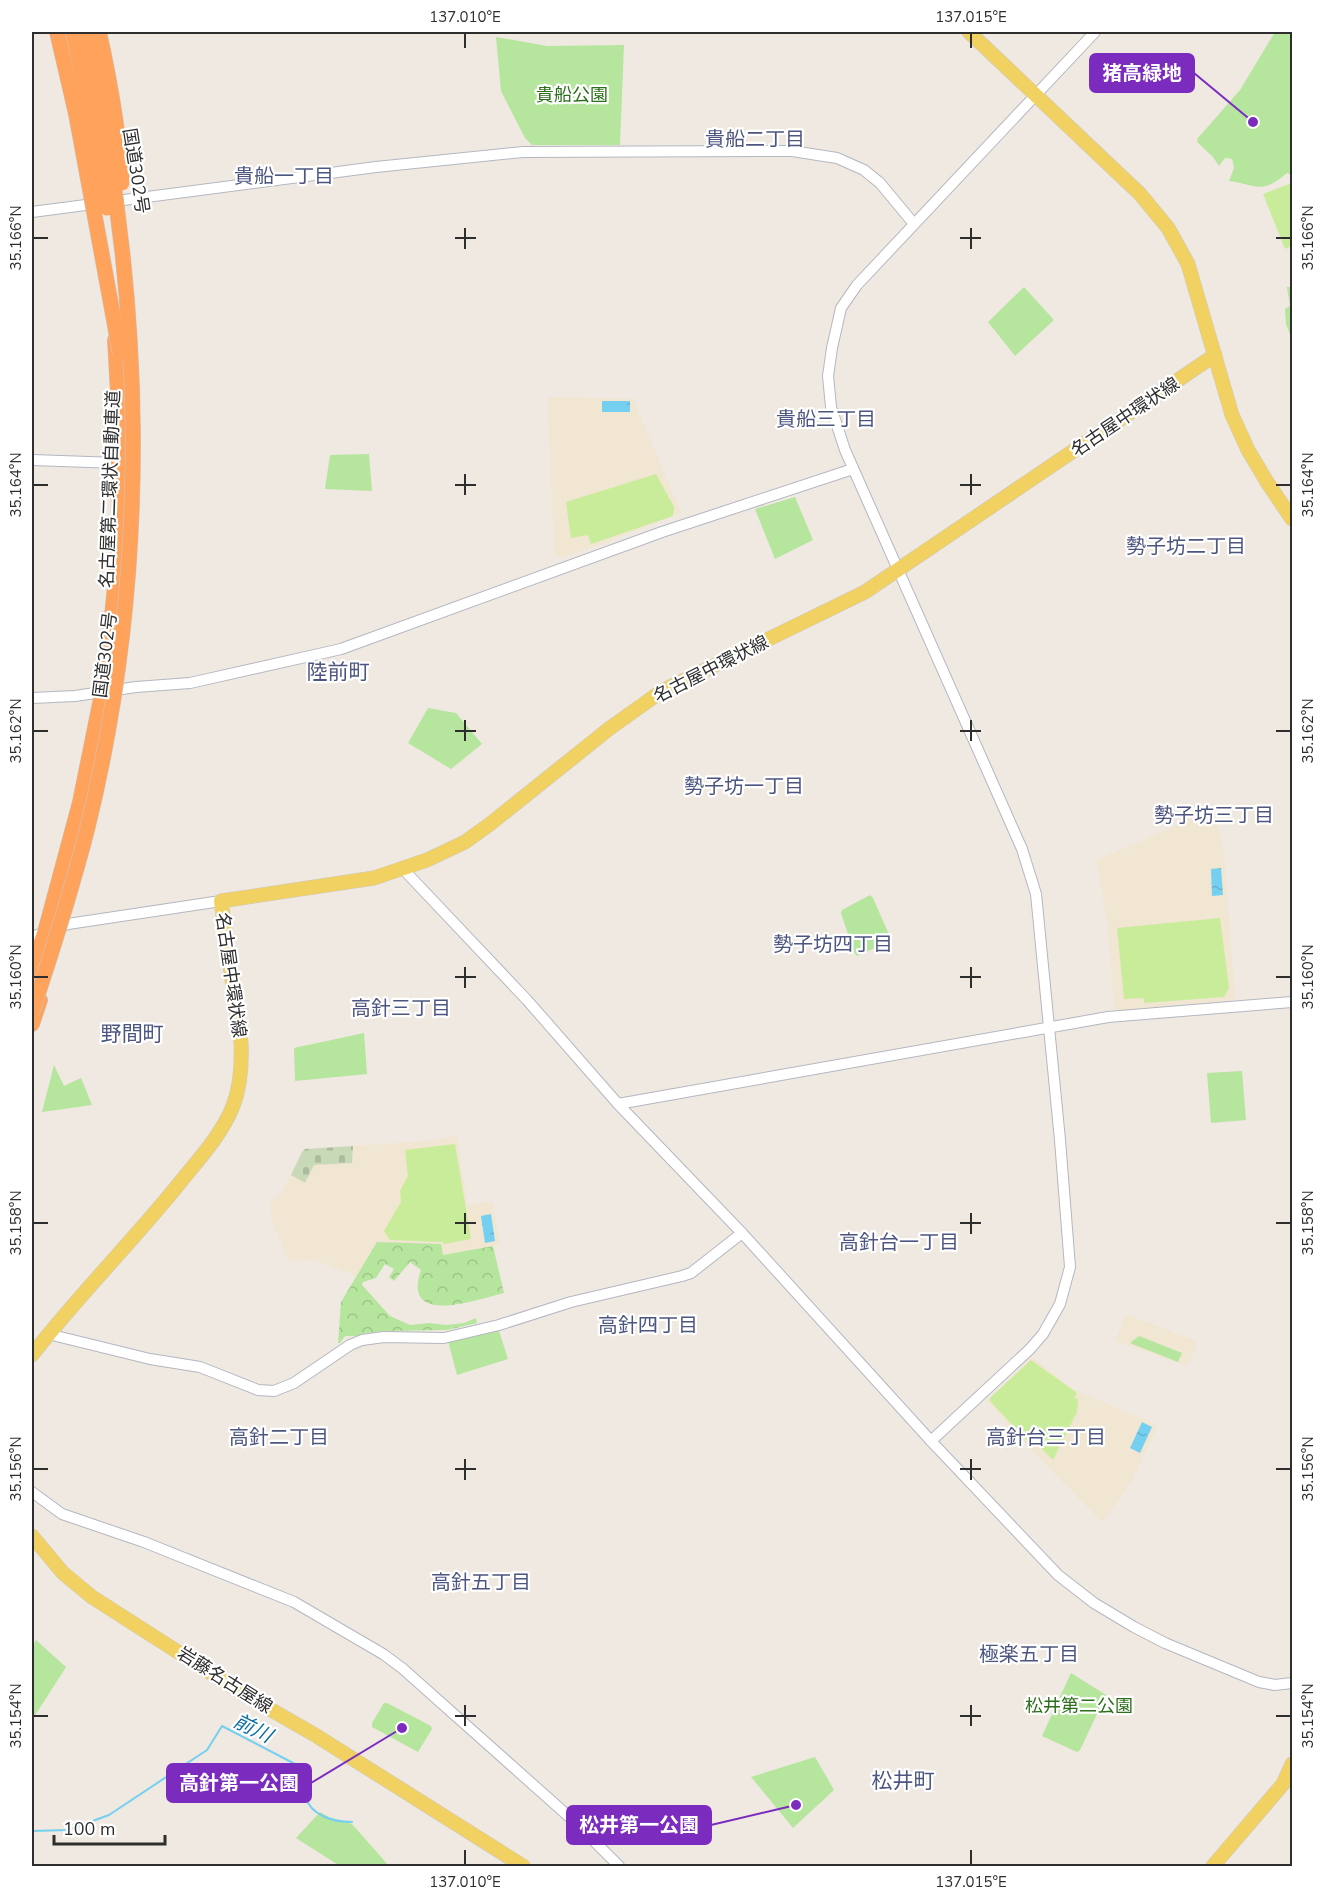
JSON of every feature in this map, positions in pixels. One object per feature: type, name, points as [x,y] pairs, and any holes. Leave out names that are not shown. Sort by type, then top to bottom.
[{"type":"highway","points":[[57,32],[76,114],[120,353]]},
{"type":"highway","name":"名古屋第二環状自動車道","points":[[32,984],[79,825],[94,755],[111,653],[124,459],[120,353],[112,248],[104,188],[71,32]]},
{"type":"highway","name":"国道302号","points":[[32,969],[38,934],[80,802],[102,693],[118,544],[118,394],[115,326],[100,203],[71,32]]},
{"type":"highway","name":"名古屋第二環状自動車道","points":[[32,1012],[68,901],[100,767],[119,654],[132,529],[133,392],[127,305],[114,186],[85,32]]},
{"type":"highway","name":"国道302号","points":[[32,1024],[68,924],[106,767],[122,689],[134,567],[138,489],[136,323],[122,200],[90,32]]},
{"type":"highway","points":[[99,32],[108,70],[120,144],[128,281],[127,305]]},
{"type":"main road","points":[[969,32],[1140,194],[1168,228],[1188,264],[1232,415],[1248,450],[1293,519]]},
{"type":"main road","name":"名古屋中環状線","points":[[32,1355],[208,1148],[233,1106],[239,1087],[241,1053],[221,901],[374,878],[427,860],[465,842],[610,728],[662,691],[849,601],[898,571],[1215,356]]},
{"type":"main road","name":"岩藤名古屋線","points":[[32,1536],[63,1573],[92,1597],[242,1693],[315,1735],[523,1866]]},
{"type":"main road","points":[[1213,1866],[1283,1784],[1293,1764]]},
{"type":"street","points":[[931,1441],[1030,1349],[1053,1318],[1070,1268],[1060,1140],[1036,894],[1022,849],[853,469],[831,407],[828,376],[841,308],[858,285],[1095,32]]},
{"type":"street","points":[[32,212],[376,167],[522,152],[792,151],[837,158],[864,170],[880,183],[914,224]]},
{"type":"street","points":[[32,460],[118,463]]},
{"type":"street","points":[[32,698],[75,696],[190,683],[340,649],[662,532],[853,469]]},
{"type":"street","points":[[403,869],[527,1000],[618,1104],[742,1233],[931,1441],[1058,1575],[1094,1603],[1165,1643],[1259,1682],[1275,1685],[1293,1683]]},
{"type":"street","points":[[38,934],[68,924],[221,901]]},
{"type":"street","points":[[618,1104],[1108,1017],[1293,1002]]},
{"type":"street","points":[[48,1334],[150,1359],[200,1367],[258,1390],[274,1391],[294,1383],[350,1344],[362,1340],[384,1337],[444,1338],[499,1325],[571,1302],[691,1273],[742,1233]]},
{"type":"street","points":[[32,1492],[62,1514],[144,1542],[294,1602],[383,1654],[402,1668],[575,1822],[619,1866]]},
{"type":"shaded area","points":[[550,397],[633,399],[681,513],[560,558],[554,553],[548,399]]},
{"type":"shaded area","points":[[1214,811],[1224,853],[1235,998],[1117,1011],[1114,1008],[1109,935],[1097,860]]},
{"type":"shaded area","points":[[457,1136],[467,1205],[492,1201],[500,1245],[443,1255],[378,1242],[357,1276],[315,1260],[289,1261],[272,1222],[270,1201],[279,1196],[291,1175],[305,1183],[314,1165],[352,1163],[353,1146],[428,1141]]},
{"type":"shaded area","points":[[1128,1315],[1196,1341],[1197,1345],[1187,1366],[1118,1342],[1116,1339]]},
{"type":"shaded area","points":[[1032,1357],[1075,1390],[1154,1424],[1157,1428],[1131,1482],[1104,1520],[1101,1521],[987,1401]]},
{"type":"green space","points":[[1275,32],[1292,32],[1292,175],[1287,173],[1271,184],[1259,187],[1229,181],[1234,168],[1232,159],[1225,158],[1219,166],[1197,142],[1198,138],[1240,90]]},
{"type":"green space","name":"貴船公園","points":[[496,37],[547,46],[624,45],[620,145],[532,145],[525,138],[501,91]]},
{"type":"green space","points":[[1292,183],[1292,246],[1285,249],[1263,194]]},
{"type":"green space","points":[[1024,287],[1054,320],[1015,356],[988,322]]},
{"type":"green space","points":[[1287,287],[1292,287],[1292,340],[1286,324],[1285,309],[1290,306]]},
{"type":"green space","points":[[369,454],[372,491],[325,489],[330,455]]},
{"type":"green space","points":[[656,474],[674,507],[673,516],[591,544],[588,535],[571,538],[566,502]]},
{"type":"green space","points":[[795,497],[813,540],[775,559],[755,509]]},
{"type":"green space","points":[[428,708],[456,713],[482,744],[451,769],[408,743]]},
{"type":"green space","points":[[870,895],[891,939],[857,956],[841,913],[842,910]]},
{"type":"green space","points":[[1220,918],[1229,988],[1224,997],[1144,1003],[1144,998],[1124,999],[1117,928]]},
{"type":"green space","points":[[364,1033],[367,1074],[295,1081],[294,1048]]},
{"type":"green space","points":[[54,1065],[64,1086],[81,1078],[92,1105],[42,1112]]},
{"type":"green space","points":[[1242,1071],[1246,1120],[1211,1123],[1207,1073]]},
{"type":"green space","points":[[455,1144],[471,1239],[444,1244],[443,1242],[390,1240],[384,1231],[401,1202],[400,1191],[408,1176],[405,1150]]},
{"type":"green space","points":[[353,1146],[352,1163],[314,1165],[305,1183],[291,1175],[305,1149]]},
{"type":"green space","points":[[377,1242],[441,1244],[443,1255],[493,1246],[504,1293],[460,1304],[444,1306],[431,1304],[422,1299],[418,1288],[421,1270],[410,1262],[394,1281],[389,1277],[394,1269],[385,1264],[376,1278],[363,1282],[362,1285],[390,1316],[410,1325],[429,1323],[446,1325],[464,1323],[476,1318],[477,1323],[447,1330],[387,1331],[345,1336],[338,1343],[341,1302]]},
{"type":"green space","points":[[498,1328],[508,1359],[457,1375],[448,1341]]},
{"type":"green space","points":[[1139,1336],[1182,1353],[1178,1362],[1130,1343]]},
{"type":"green space","points":[[1031,1360],[1077,1393],[1074,1398],[1078,1399],[1077,1412],[1053,1460],[1037,1444],[1032,1446],[990,1401],[990,1398]]},
{"type":"green space","points":[[36,1640],[66,1667],[34,1717],[32,1716],[32,1647]]},
{"type":"green space","name":"松井第二公園","points":[[1071,1673],[1106,1695],[1077,1752],[1042,1736]]},
{"type":"green space","points":[[384,1703],[431,1726],[432,1729],[418,1752],[372,1727]]},
{"type":"green space","points":[[815,1757],[834,1790],[793,1828],[751,1777]]},
{"type":"green space","points":[[320,1812],[352,1824],[389,1866],[340,1866],[296,1838]]},
{"type":"water","points":[[602,401],[630,401],[630,412],[602,412]]},
{"type":"water","points":[[1221,868],[1223,895],[1212,896],[1211,869]]},
{"type":"water","points":[[491,1214],[495,1241],[485,1243],[481,1216]]},
{"type":"water","points":[[1142,1422],[1152,1427],[1140,1453],[1130,1448]]},
{"type":"waterway","name":"前川","points":[[32,1831],[68,1830],[109,1815],[207,1750],[222,1726],[295,1764],[301,1775],[308,1803],[317,1813],[337,1821],[352,1822]]},
{"type":"place","name":"猪高緑地","points":[[1253,122]]},
{"type":"place","name":"高針第一公園","points":[[402,1728]]},
{"type":"place","name":"松井第一公園","points":[[796,1805]]},
{"type":"district","name":"貴船二丁目","points":[[755,139]]},
{"type":"district","name":"貴船一丁目","points":[[284,176]]},
{"type":"district","name":"貴船三丁目","points":[[826,419]]},
{"type":"district","name":"勢子坊二丁目","points":[[1186,546]]},
{"type":"district","name":"陸前町","points":[[338,672]]},
{"type":"district","name":"勢子坊一丁目","points":[[744,786]]},
{"type":"district","name":"勢子坊三丁目","points":[[1214,815]]},
{"type":"district","name":"勢子坊四丁目","points":[[833,944]]},
{"type":"district","name":"高針三丁目","points":[[401,1008]]},
{"type":"district","name":"野間町","points":[[132,1034]]},
{"type":"district","name":"高針台一丁目","points":[[899,1242]]},
{"type":"district","name":"高針四丁目","points":[[648,1325]]},
{"type":"district","name":"高針二丁目","points":[[279,1437]]},
{"type":"district","name":"高針台三丁目","points":[[1046,1437]]},
{"type":"district","name":"高針五丁目","points":[[481,1582]]},
{"type":"district","name":"極楽五丁目","points":[[1029,1654]]},
{"type":"district","name":"松井町","points":[[903,1781]]}]
